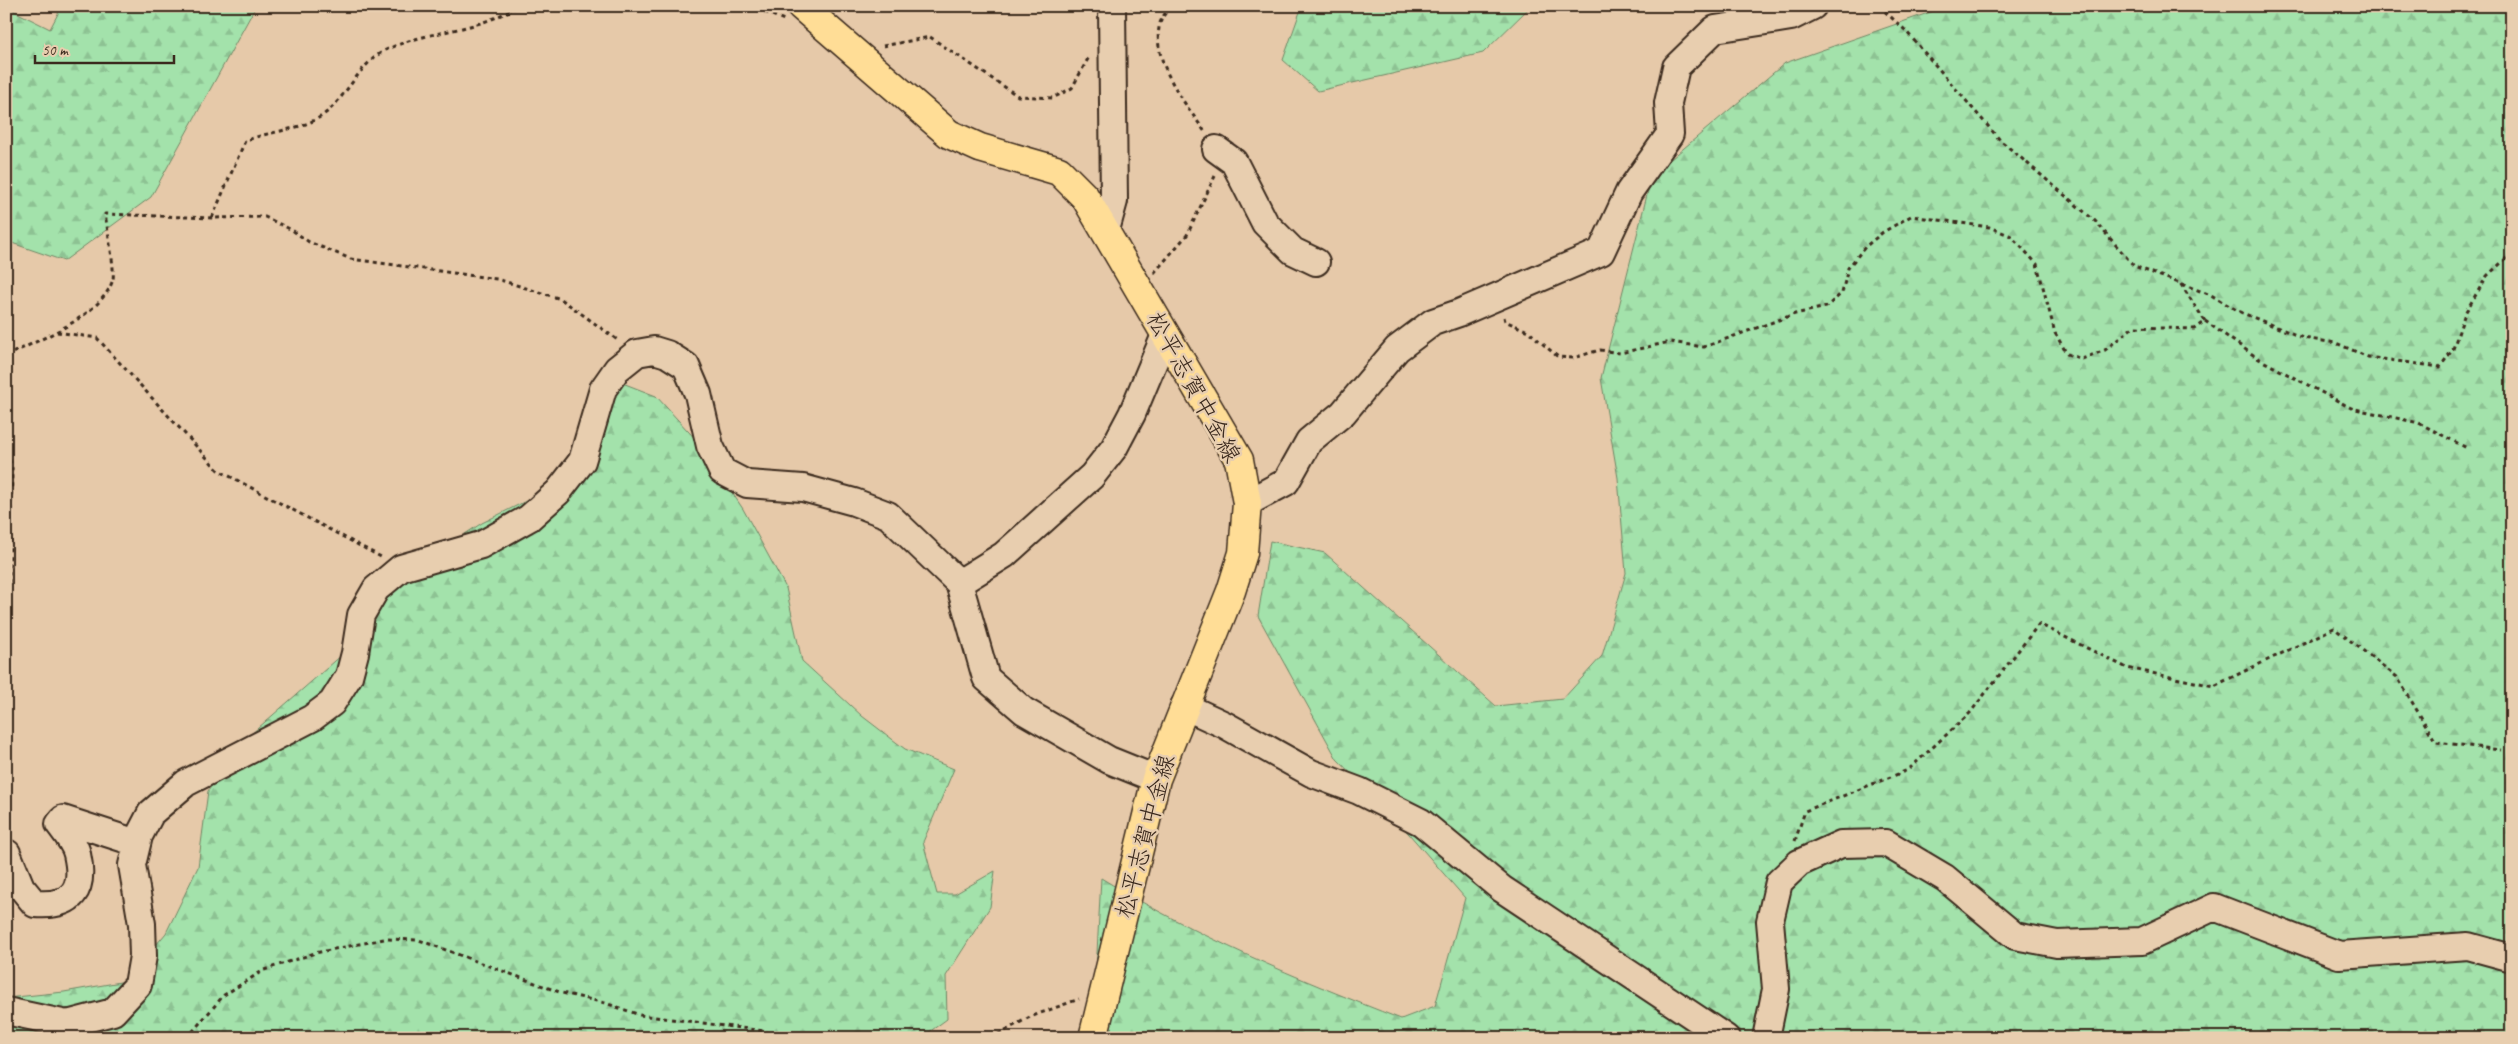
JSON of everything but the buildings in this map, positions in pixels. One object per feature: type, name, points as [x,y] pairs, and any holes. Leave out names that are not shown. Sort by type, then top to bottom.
[{"type":"main road","name":"松平志賀中金線","points":[[797,15],[854,52],[907,100],[949,134],[980,148],[1059,171],[1085,196],[1239,460],[1247,502],[1243,553],[1231,591],[1156,779],[1135,870],[1102,992],[1093,1038]]},
{"type":"street","points":[[1106,230],[1114,201],[1112,6]]},
{"type":"street","points":[[1247,502],[1286,482],[1309,441],[1343,413],[1397,349],[1433,322],[1459,313],[1601,252],[1629,192],[1670,134],[1668,103],[1676,67],[1715,29],[1791,17],[1813,6]]},
{"type":"street","points":[[1216,149],[1234,162],[1266,223],[1293,252],[1316,262]]},
{"type":"street","points":[[959,583],[1004,555],[1092,476],[1114,448],[1132,414],[1165,335]]},
{"type":"street","points":[[6,1011],[67,1024],[113,1012],[138,985],[143,956],[142,924],[132,865],[138,836],[152,813],[186,783],[312,718],[332,703],[349,676],[355,653],[361,614],[376,588],[401,568],[481,545],[529,518],[551,499],[582,460],[603,388],[617,369],[637,353],[654,350],[667,354],[686,366],[698,394],[710,446],[722,471],[747,484],[803,488],[854,502],[888,515],[959,583],[986,678],[1024,711],[1109,760],[1156,779]]},
{"type":"street","points":[[1184,706],[1226,726],[1311,773],[1359,791],[1421,822],[1502,889],[1726,1038]]},
{"type":"street","points":[[7,853],[21,887],[35,904],[51,906],[75,895],[78,888],[77,853],[59,824],[63,819],[137,843]]},
{"type":"street","points":[[1766,1038],[1776,988],[1770,921],[1779,882],[1799,863],[1841,844],[1886,843],[1945,878],[2015,936],[2057,944],[2142,941],[2214,907],[2339,954],[2468,946],[2512,958]]},
{"type":"path","points":[[212,218],[245,141],[256,136],[291,129],[326,112],[365,66],[382,52],[405,41],[471,27],[494,19],[517,6]]},
{"type":"path","points":[[750,6],[797,15]]},
{"type":"path","points":[[1137,284],[1158,270],[1187,235],[1209,192],[1220,161],[1216,149],[1187,107],[1166,69],[1158,42],[1160,22],[1170,6]]},
{"type":"path","points":[[1879,6],[1905,30],[2000,140],[2095,222],[2134,266],[2211,295],[2238,311],[2303,338],[2336,343],[2368,357],[2440,367],[2453,349],[2465,313],[2487,276],[2512,254]]},
{"type":"path","points":[[854,52],[930,37],[1018,96],[1053,98],[1072,88],[1092,52],[1100,46],[1113,43]]},
{"type":"path","points":[[6,356],[56,332],[96,308],[113,279],[105,214],[212,218],[265,217],[292,230],[309,242],[351,259],[497,279],[561,299],[637,353]]},
{"type":"path","points":[[1501,294],[1505,321],[1528,331],[1558,357],[1574,358],[1600,350],[1620,352],[1670,342],[1704,347],[1794,314],[1826,307],[1842,293],[1848,268],[1865,246],[1883,232],[1911,216],[1989,227],[2011,236],[2037,264],[2055,334],[2067,354],[2082,359],[2105,350],[2134,326],[2194,329],[2205,321]]},
{"type":"path","points":[[2180,283],[2205,321],[2260,359],[2351,408],[2420,423],[2467,448]]},
{"type":"path","points":[[56,332],[97,338],[218,470],[401,568]]},
{"type":"path","points":[[6,444],[12,468],[9,599],[6,606]]},
{"type":"path","points":[[1799,863],[1794,843],[1805,811],[1908,770],[1970,713],[2039,624],[2127,668],[2214,686],[2334,628],[2397,677],[2436,742],[2501,750]]},
{"type":"path","points":[[187,1038],[224,995],[264,970],[315,953],[384,939],[419,940],[562,993],[605,1003],[640,1015],[756,1030],[781,1038]]},
{"type":"path","points":[[991,1038],[1030,1017],[1102,992]]},
{"type":"green space","points":[[62,6],[256,6],[151,197],[64,261],[6,241],[6,7],[50,29]]},
{"type":"green space","points":[[1302,6],[1531,6],[1483,53],[1318,91],[1283,60]]},
{"type":"green space","points":[[1948,6],[2512,6],[2512,1038],[1111,1038],[1096,972],[1101,878],[1210,938],[1286,972],[1401,1019],[1435,1006],[1465,898],[1409,834],[1337,759],[1258,616],[1270,541],[1325,553],[1496,706],[1563,699],[1602,656],[1626,573],[1618,478],[1601,378],[1652,175],[1785,63]]},
{"type":"green space","points":[[620,382],[656,396],[699,443],[743,509],[786,588],[802,661],[862,716],[905,749],[954,769],[923,842],[937,894],[955,894],[995,871],[990,907],[946,976],[947,1019],[921,1038],[6,1038],[6,998],[64,992],[126,981],[166,933],[198,867],[208,791],[242,742],[358,641],[392,588],[434,554],[482,523],[542,493],[588,443]]}]
